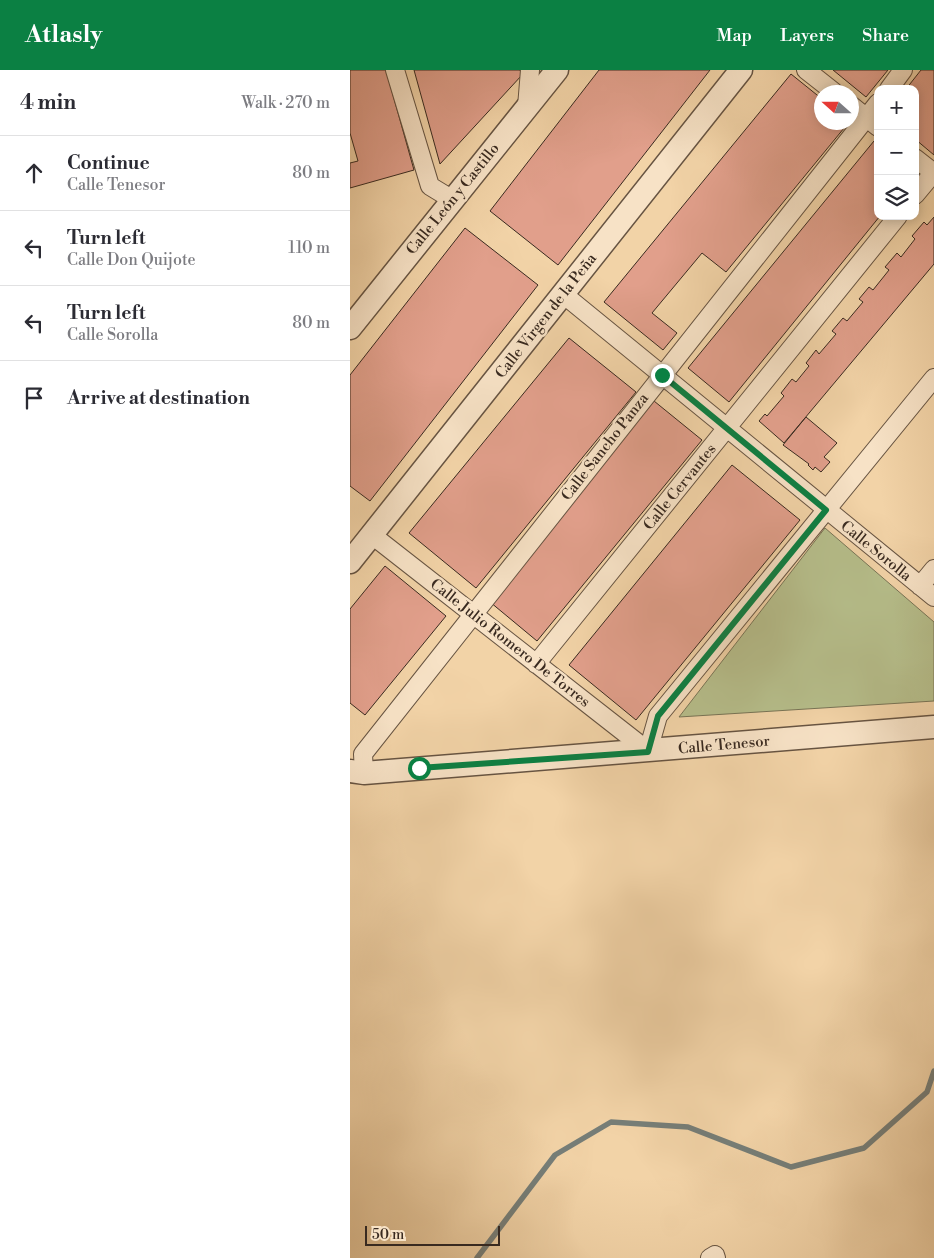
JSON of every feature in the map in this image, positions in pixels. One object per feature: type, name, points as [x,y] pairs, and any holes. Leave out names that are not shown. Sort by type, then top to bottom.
[{"type":"street","points":[[395,70],[430,186],[452,200]]},
{"type":"street","points":[[527,107],[530,70]]},
{"type":"street","name":"Calle León y Castillo","points":[[350,328],[556,70]]},
{"type":"street","name":"Calle Virgen de la Peña","points":[[350,562],[741,70]]},
{"type":"street","points":[[806,70],[825,85]]},
{"type":"street","points":[[892,85],[904,70]]},
{"type":"street","points":[[859,112],[872,123]]},
{"type":"street","name":"Calle Sancho Panza","points":[[355,774],[363,754],[662,375],[872,123]]},
{"type":"street","points":[[919,161],[934,172],[919,190]]},
{"type":"street","name":"Calle Cervantes","points":[[536,664],[895,220]]},
{"type":"street","points":[[350,309],[377,294]]},
{"type":"street","name":"Calle Sorolla","points":[[563,294],[934,598]]},
{"type":"street","points":[[648,752],[658,716],[934,378]]},
{"type":"street","name":"Calle Julio Romero De Torres","points":[[372,535],[648,752]]},
{"type":"street","points":[[920,586],[934,569]]},
{"type":"street","name":"Calle Tenesor","points":[[355,774],[934,728]]},
{"type":"street","points":[[710,1258],[715,1255],[716,1258]]},
{"type":"green space","points":[[825,528],[934,622],[934,701],[679,717]]},
{"type":"building","points":[[350,70],[386,70],[414,170],[350,188],[350,163],[358,161],[350,133]]},
{"type":"building","points":[[414,70],[520,70],[522,75],[440,164]]},
{"type":"building","points":[[599,70],[710,70],[558,265],[490,211]]},
{"type":"building","points":[[833,70],[888,70],[866,97],[859,91],[859,85],[851,85]]},
{"type":"building","points":[[921,70],[934,70],[934,155],[919,142],[919,85],[909,85]]},
{"type":"building","points":[[791,74],[814,93],[814,130],[842,130],[726,272],[702,253],[652,313],[677,333],[663,350],[604,302]]},
{"type":"building","points":[[874,141],[874,220],[877,220],[729,402],[688,368]]},
{"type":"building","points":[[934,217],[934,264],[784,443],[759,421],[765,414],[767,416],[784,396],[781,393],[792,379],[796,382],[809,366],[806,363],[816,350],[819,354],[836,334],[832,331],[843,318],[847,321],[863,302],[859,299],[869,287],[873,290],[889,270],[885,267],[897,253],[901,257],[915,239],[912,236],[924,222],[927,225]]},
{"type":"building","points":[[465,228],[538,285],[370,501],[350,486],[350,375]]},
{"type":"building","points":[[569,338],[636,392],[476,588],[409,533]]},
{"type":"building","points":[[654,401],[702,440],[537,641],[490,602]]},
{"type":"building","points":[[806,417],[837,443],[824,457],[830,462],[821,472],[815,467],[813,470],[809,464],[783,445]]},
{"type":"building","points":[[732,465],[800,520],[636,720],[569,665]]},
{"type":"building","points":[[385,566],[446,616],[365,715],[350,703],[350,609]]},
{"type":"waterway","points":[[477,1258],[555,1155],[611,1122],[688,1127],[791,1167],[864,1148],[927,1092],[934,1071]]},
{"type":"route","points":[[419,768],[648,752],[658,716],[826,510],[662,375]]}]
